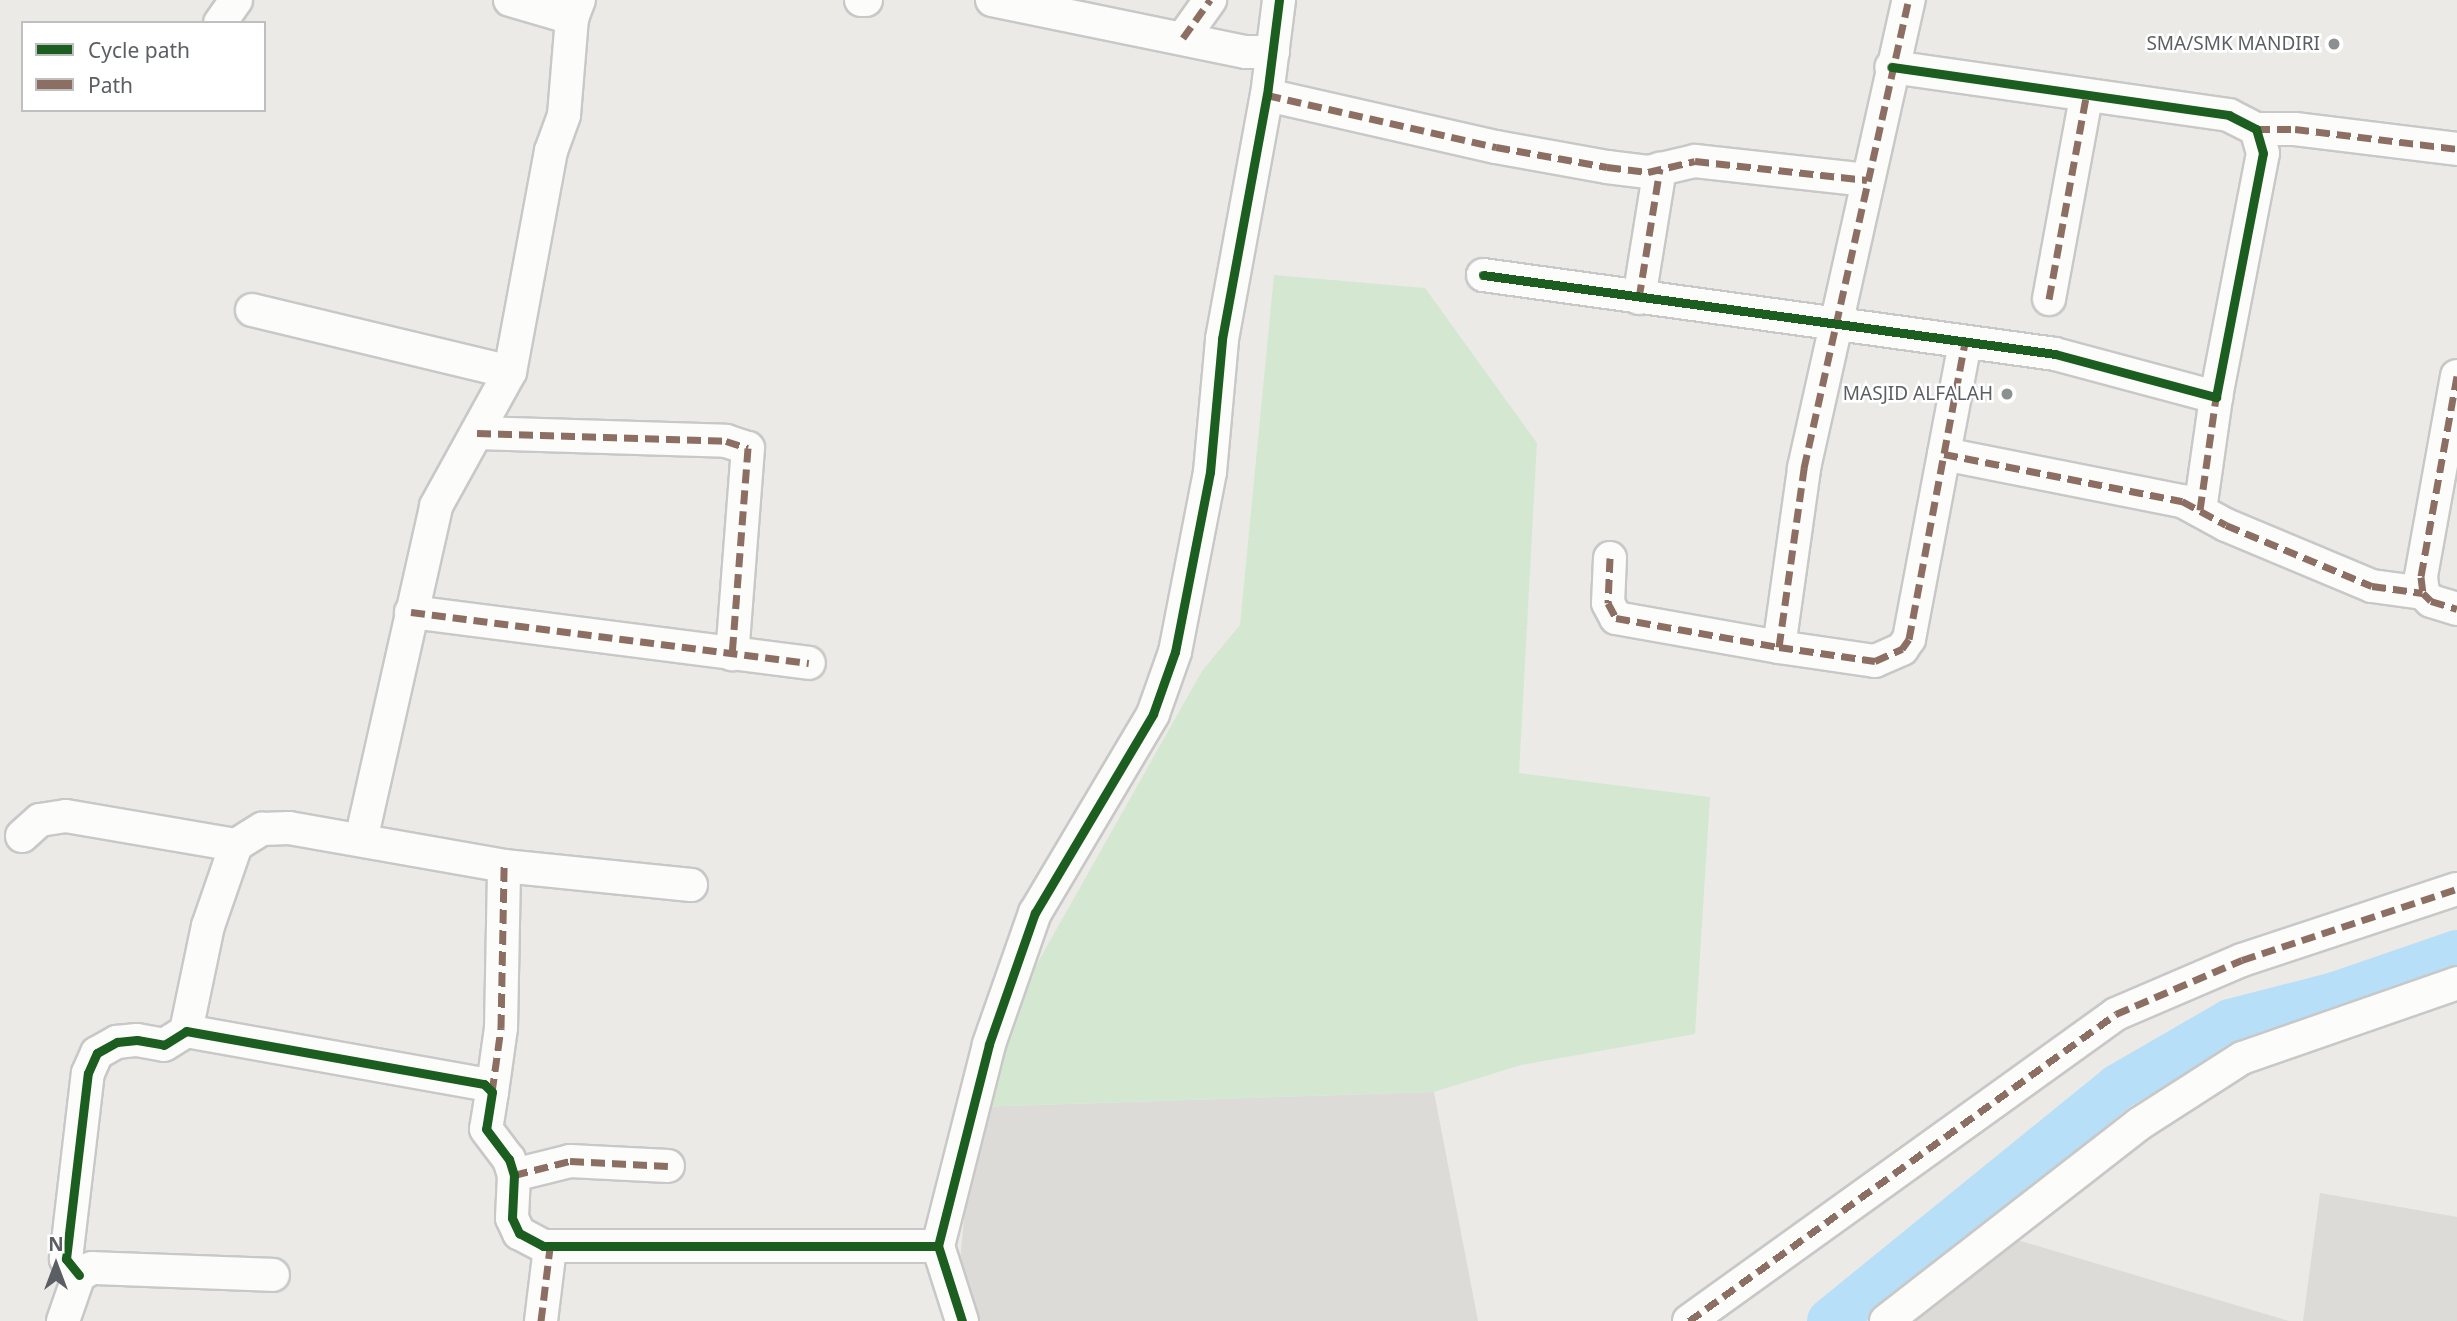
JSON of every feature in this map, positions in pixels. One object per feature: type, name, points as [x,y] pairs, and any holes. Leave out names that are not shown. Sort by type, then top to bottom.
[{"type":"street","points":[[221,21],[236,0]]},
{"type":"street","points":[[361,840],[436,506],[510,372],[551,151],[564,115],[575,9],[510,0]]},
{"type":"street","points":[[992,0],[1260,52]]},
{"type":"street","points":[[1186,38],[1210,0]]},
{"type":"street","points":[[962,1321],[924,1245],[1035,913],[1153,715],[1175,652],[1210,472],[1222,339],[1267,95],[1260,52],[1279,0]]},
{"type":"street","points":[[1779,647],[1804,468],[1891,67],[1909,0]]},
{"type":"street","points":[[1891,67],[2086,98],[2230,115],[2256,129],[2295,129],[2457,149]]},
{"type":"street","points":[[1267,95],[1496,147],[1607,167],[1660,169],[1695,161],[1867,180]]},
{"type":"street","points":[[2049,299],[2086,98]]},
{"type":"street","points":[[2200,510],[2216,397],[2263,153],[2256,129]]},
{"type":"street","points":[[1639,298],[1660,169]]},
{"type":"street","points":[[1483,275],[2055,354],[2216,397]]},
{"type":"street","points":[[252,310],[510,372]]},
{"type":"street","points":[[1610,558],[1608,603],[1616,618],[1875,661],[1902,649],[1909,639],[1965,343]]},
{"type":"street","points":[[2423,593],[2421,577],[2453,434],[2457,376]]},
{"type":"street","points":[[477,433],[726,441],[748,448],[732,653]]},
{"type":"street","points":[[1944,454],[2154,494],[2200,510],[2372,586],[2423,593],[2431,601],[2457,609]]},
{"type":"street","points":[[411,612],[809,663]]},
{"type":"street","points":[[22,836],[40,820],[66,816],[236,845]]},
{"type":"street","points":[[187,1031],[208,926],[236,845],[262,829],[289,828],[504,866],[691,885]]},
{"type":"street","points":[[504,866],[501,1028],[486,1129],[509,1159],[514,1175],[512,1218],[519,1233],[550,1248],[924,1245]]},
{"type":"street","points":[[1689,1321],[2116,1014],[2242,960],[2457,889]]},
{"type":"street","points":[[1886,1321],[2138,1124],[2242,1058],[2457,983]]},
{"type":"street","points":[[79,1275],[66,1259],[88,1073],[97,1053],[117,1042],[137,1040],[164,1045],[187,1031],[484,1084],[492,1092]]},
{"type":"street","points":[[514,1175],[570,1161],[668,1166]]},
{"type":"street","points":[[541,1321],[550,1248]]},
{"type":"street","points":[[63,1321],[79,1275],[92,1268],[273,1275]]},
{"type":"shaded area","points":[[1434,1092],[1478,1321],[965,1321],[959,1271],[975,1107]]},
{"type":"shaded area","points":[[2320,1193],[2457,1217],[2457,1321],[2303,1321]]},
{"type":"shaded area","points":[[2004,1236],[2289,1321],[1902,1321]]},
{"type":"green space","points":[[1274,275],[1425,288],[1537,443],[1519,773],[1710,797],[1695,1034],[1521,1065],[1434,1092],[975,1107],[1020,994],[1202,671],[1240,625]]},
{"type":"waterway","points":[[1830,1321],[2118,1087],[2230,1022],[2335,995],[2457,953]]},
{"type":"marked path","points":[[1183,38],[1210,0]]},
{"type":"marked path","points":[[1610,558],[1608,603],[1616,618],[1779,647],[1804,468],[1909,0]]},
{"type":"marked path","points":[[1267,95],[1496,147],[1607,167],[1648,172],[1695,161],[1867,180]]},
{"type":"marked path","points":[[2049,299],[2086,98]]},
{"type":"marked path","points":[[2256,129],[2295,129],[2457,149]]},
{"type":"marked path","points":[[1639,298],[1660,169]]},
{"type":"marked path","points":[[1779,647],[1875,661],[1902,649],[1909,639],[1965,343]]},
{"type":"marked path","points":[[2457,376],[2421,577],[2423,593],[2431,601],[2457,609]]},
{"type":"marked path","points":[[2200,510],[2216,397]]},
{"type":"marked path","points":[[477,433],[726,441],[748,448],[732,654]]},
{"type":"marked path","points":[[1944,454],[2182,501],[2226,525],[2372,586],[2423,593]]},
{"type":"marked path","points":[[411,612],[809,663]]},
{"type":"marked path","points":[[492,1092],[501,1028],[504,866]]},
{"type":"marked path","points":[[1689,1321],[2116,1014],[2242,960],[2457,889]]},
{"type":"marked path","points":[[514,1175],[570,1161],[668,1166]]},
{"type":"marked path","points":[[541,1321],[550,1248]]},
{"type":"cycle path","points":[[962,1321],[938,1246],[989,1044],[1035,913],[1153,714],[1175,652],[1210,472],[1222,339],[1267,95],[1279,0]]},
{"type":"cycle path","points":[[1483,275],[2055,354],[2216,397],[2263,153],[2256,129],[2229,115],[1891,67]]},
{"type":"cycle path","points":[[79,1275],[66,1259],[88,1073],[97,1053],[117,1042],[137,1040],[164,1045],[186,1031],[484,1084],[492,1092],[486,1129],[509,1159],[514,1175],[512,1218],[519,1233],[543,1246],[938,1246]]},
{"type":"place","name":"SMA/SMK MANDIRI","points":[[2334,44]]},
{"type":"place","name":"MASJID ALFALAH","points":[[2007,394]]}]
